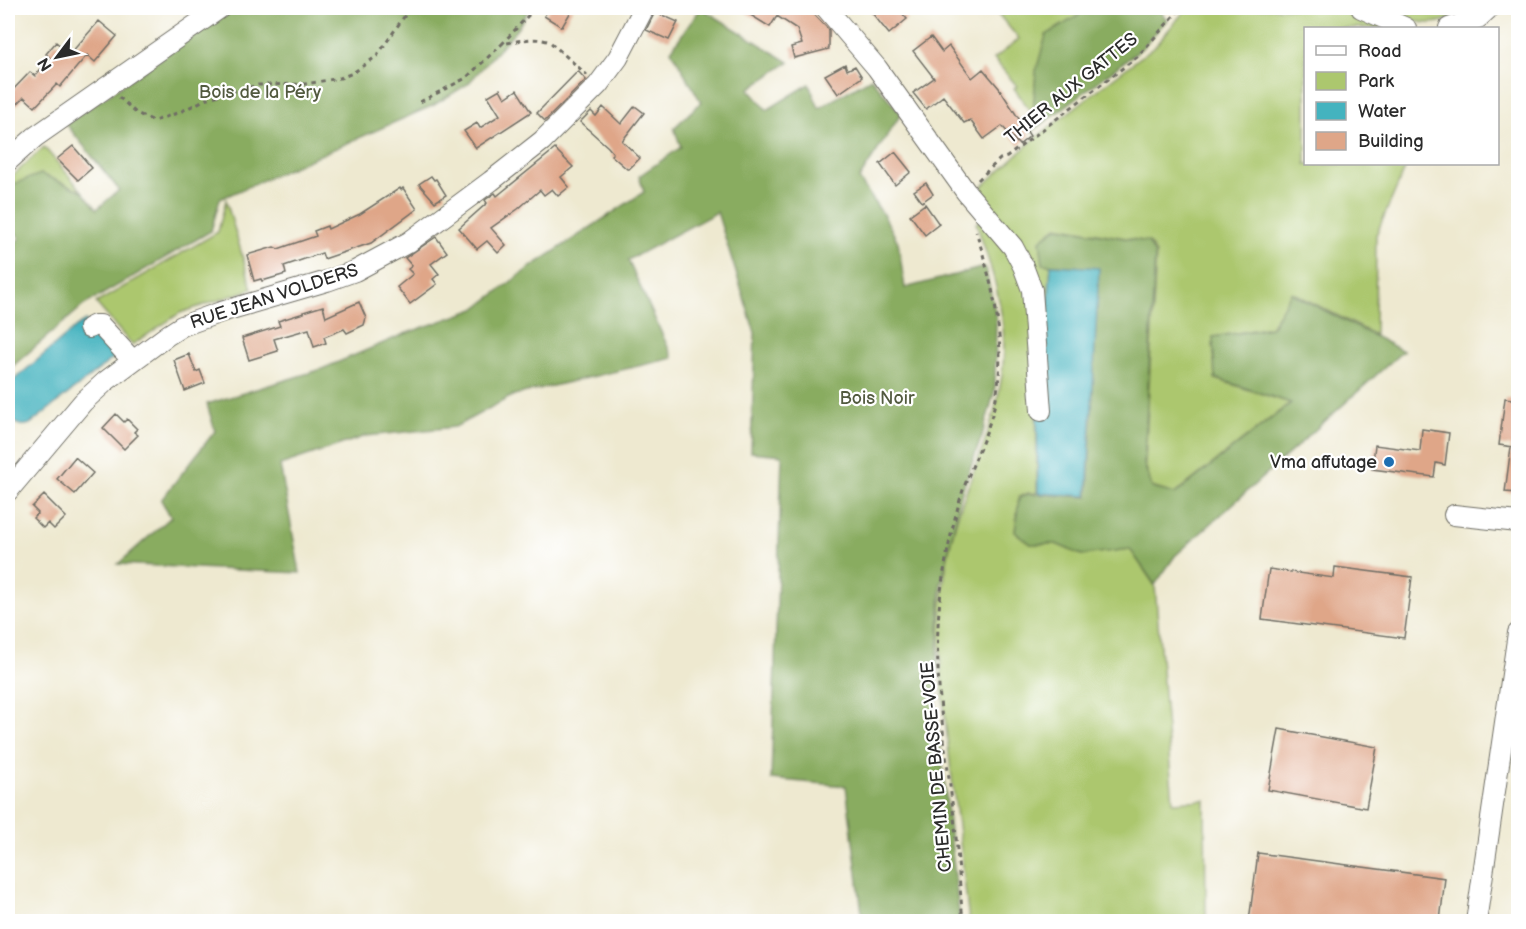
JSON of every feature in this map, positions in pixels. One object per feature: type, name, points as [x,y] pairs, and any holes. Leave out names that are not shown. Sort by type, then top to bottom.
[{"type":"street","points":[[8,161],[36,136],[220,8]]},
{"type":"street","name":"RUE JEAN VOLDERS","points":[[8,491],[83,402],[106,381],[168,334],[182,326],[243,305],[327,281],[376,261],[409,242],[542,141],[598,86],[618,58],[644,8]]},
{"type":"street","points":[[826,8],[877,68],[966,192],[1013,247],[1032,290],[1041,411]]},
{"type":"street","points":[[1361,8],[1404,27]]},
{"type":"street","points":[[1452,27],[1478,18],[1489,8]]},
{"type":"street","points":[[89,328],[95,325],[100,326],[133,361]]},
{"type":"street","points":[[1454,515],[1518,522]]},
{"type":"street","points":[[1476,921],[1518,633]]},
{"type":"path","points":[[107,87],[136,113],[154,121],[180,112],[208,98],[258,85],[305,84],[340,78],[353,73],[376,56],[410,8]]},
{"type":"path","points":[[420,102],[466,78],[502,44],[534,8]]},
{"type":"path","name":"THIER AUX GATTES","points":[[966,192],[1000,159],[1007,157],[1137,57],[1181,8]]},
{"type":"path","points":[[502,44],[537,38],[550,42],[598,86]]},
{"type":"path","name":"CHEMIN DE BASSE-VOIE","points":[[963,921],[955,826],[943,740],[939,680],[939,611],[944,570],[963,491],[984,439],[997,393],[1000,355],[998,317],[989,273],[973,221]]},
{"type":"green space","name":"Bois de la Péry","points":[[234,8],[530,8],[517,29],[468,84],[434,105],[220,199],[211,231],[84,305],[8,370],[8,250],[20,238],[8,224],[8,186],[41,174],[82,191],[97,209],[119,190],[66,124]]},
{"type":"green space","name":"Bois Noir","points":[[701,8],[789,62],[749,89],[767,110],[809,84],[819,108],[871,78],[901,114],[859,179],[898,242],[905,288],[985,267],[996,316],[995,390],[982,436],[962,491],[941,584],[936,707],[960,921],[863,921],[846,786],[771,779],[782,455],[751,452],[755,333],[717,212],[628,260],[673,358],[514,395],[455,427],[366,436],[280,465],[300,573],[118,564],[171,517],[161,500],[215,431],[207,404],[322,369],[407,333],[475,309],[529,268],[644,192],[639,176],[681,147],[674,128],[701,102],[671,50]]},
{"type":"green space","points":[[993,8],[1079,8],[1079,15],[1036,71],[1033,115],[1014,88],[1017,86],[994,59],[1019,39]]},
{"type":"green space","points":[[1079,8],[1158,8],[1167,20],[1141,49],[1032,132],[1026,123],[1033,115],[1036,71],[1046,35],[1079,15]]},
{"type":"green space","points":[[1187,8],[1343,8],[1384,27],[1304,27],[1304,165],[1407,165],[1376,235],[1375,335],[1292,292],[1270,327],[1213,337],[1215,379],[1290,403],[1174,494],[1152,487],[1145,464],[1156,254],[1149,242],[1057,226],[1040,240],[1043,264],[1051,265],[1042,360],[1036,375],[1037,493],[1027,493],[1019,497],[1015,532],[1030,544],[1056,544],[1081,555],[1130,549],[1155,586],[1173,802],[1205,800],[1206,921],[969,921],[944,705],[941,615],[952,537],[995,410],[1003,369],[1004,347],[999,299],[976,223],[990,213],[973,195],[1034,139],[1155,46]]},
{"type":"green space","points":[[1383,8],[1472,8],[1448,20],[1428,23],[1408,19]]},
{"type":"green space","points":[[44,147],[82,191],[41,174],[8,186],[8,180]]},
{"type":"green space","points":[[226,200],[252,289],[180,313],[132,345],[96,303],[218,232]]},
{"type":"green space","points":[[1058,227],[1148,242],[1155,255],[1144,464],[1152,488],[1175,494],[1291,403],[1215,378],[1213,337],[1271,328],[1291,293],[1403,351],[1175,556],[1155,585],[1130,549],[1082,555],[1056,544],[1031,544],[1015,532],[1019,498],[1027,494],[1088,497],[1099,268],[1043,264],[1040,240]]},
{"type":"water","points":[[1051,265],[1099,268],[1087,496],[1038,493],[1037,393],[1043,388]]},
{"type":"water","points":[[86,321],[127,347],[30,424],[15,423],[8,416],[8,385]]},
{"type":"building","points":[[550,8],[573,8],[562,27],[544,16]]},
{"type":"building","points":[[739,8],[808,8],[829,30],[829,49],[794,58],[791,47],[802,44],[797,29],[777,16],[770,27]]},
{"type":"building","points":[[868,8],[898,8],[907,19],[889,34]]},
{"type":"building","points":[[655,12],[678,22],[669,40],[646,30]]},
{"type":"building","points":[[99,21],[117,36],[95,62],[87,55],[60,87],[57,84],[35,107],[24,97],[8,114],[8,95],[30,72],[35,76],[50,58],[46,54],[56,42],[70,54]]},
{"type":"building","points":[[931,37],[942,52],[949,46],[972,78],[983,69],[999,88],[1030,136],[1019,145],[1002,126],[984,139],[970,120],[964,123],[943,96],[926,109],[913,93],[934,78],[913,51]]},
{"type":"building","points":[[845,64],[847,70],[855,66],[862,77],[838,94],[825,75]]},
{"type":"building","points":[[578,71],[586,80],[545,121],[537,113]]},
{"type":"building","points":[[500,89],[505,98],[517,90],[531,112],[476,148],[464,131],[477,123],[480,128],[500,115],[488,96]]},
{"type":"building","points":[[635,106],[644,113],[622,141],[640,158],[627,169],[611,155],[613,153],[608,147],[580,122],[591,111],[596,116],[603,107],[621,124]]},
{"type":"building","points":[[73,146],[92,168],[78,180],[57,159]]},
{"type":"building","points":[[555,149],[573,167],[561,177],[569,187],[558,196],[552,189],[544,195],[540,190],[491,228],[506,245],[498,253],[487,241],[477,249],[459,228],[487,203],[485,200],[495,193],[497,196]]},
{"type":"building","points":[[895,152],[911,172],[895,185],[880,164]]},
{"type":"building","points":[[431,176],[434,180],[436,179],[446,195],[435,202],[419,184]]},
{"type":"building","points":[[926,183],[933,194],[922,202],[914,191]]},
{"type":"building","points":[[400,188],[401,190],[403,188],[417,209],[371,243],[324,259],[322,253],[284,266],[286,274],[254,281],[247,255],[274,247],[278,249],[316,236],[314,231],[327,226],[328,229],[360,214]]},
{"type":"building","points":[[925,204],[939,224],[925,235],[910,215]]},
{"type":"building","points":[[436,237],[447,252],[431,264],[439,274],[433,279],[437,284],[410,304],[397,287],[413,274],[408,269],[412,266],[405,258]]},
{"type":"building","points":[[359,302],[366,318],[364,325],[347,333],[344,329],[324,337],[326,343],[314,347],[309,329],[274,339],[278,351],[249,360],[242,338],[280,326],[278,321],[303,312],[323,306],[326,317]]},
{"type":"building","points":[[189,354],[196,372],[200,370],[205,383],[185,391],[174,360]]},
{"type":"building","points":[[1505,398],[1518,400],[1518,493],[1505,492],[1511,447],[1514,447],[1499,445]]},
{"type":"building","points":[[116,414],[124,422],[127,419],[137,429],[134,432],[138,435],[124,449],[103,428]]},
{"type":"building","points":[[1422,429],[1449,433],[1445,465],[1436,463],[1434,477],[1372,469],[1375,445],[1420,451]]},
{"type":"building","points":[[75,457],[93,473],[75,494],[57,479]]},
{"type":"building","points":[[44,495],[66,517],[54,529],[48,523],[43,528],[33,518],[38,513],[32,507]]},
{"type":"building","points":[[1335,567],[1412,577],[1404,638],[1262,619],[1269,569],[1334,578]]},
{"type":"building","points":[[1279,729],[1377,747],[1366,808],[1268,790]]},
{"type":"building","points":[[1258,853],[1445,878],[1440,921],[1249,921]]},
{"type":"place","name":"Vma affutage","points":[[1389,462]]}]
